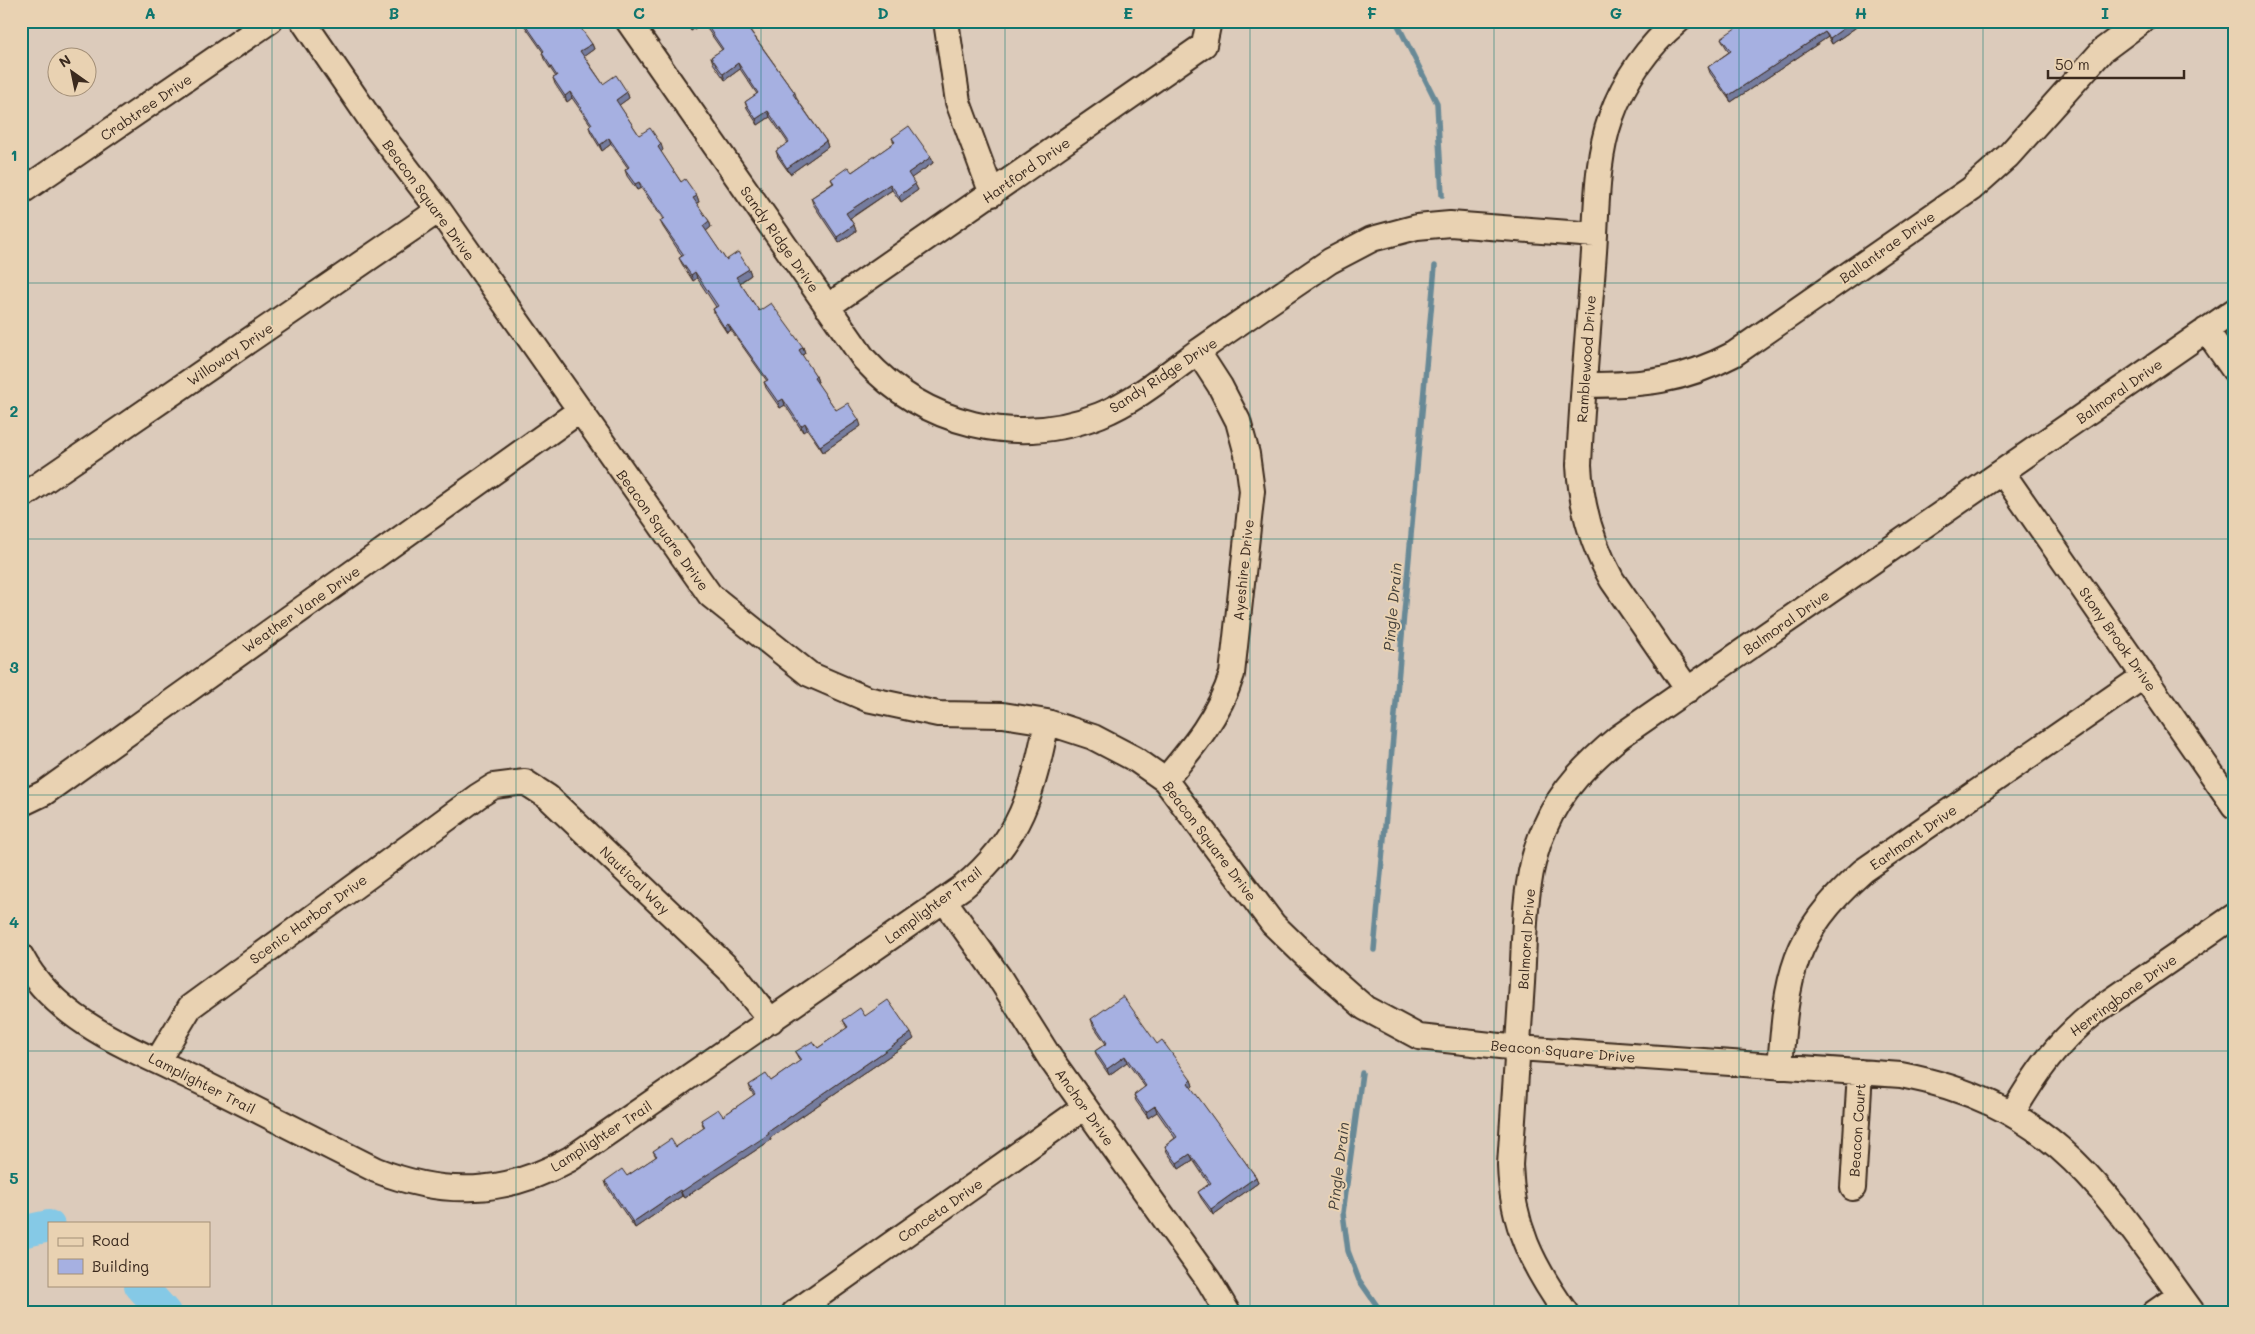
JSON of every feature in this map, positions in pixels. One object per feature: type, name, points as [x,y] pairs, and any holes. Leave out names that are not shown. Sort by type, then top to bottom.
[{"type":"street","name":"Crabtree Drive","points":[[21,192],[270,21]]},
{"type":"street","name":"Beacon Square Drive","points":[[303,21],[377,129],[439,210],[579,412],[710,594],[809,674],[867,699],[938,714],[1003,715],[1047,722],[1071,728],[1117,748],[1165,780],[1273,924],[1307,957],[1365,1008],[1419,1037],[1518,1048],[1901,1075],[1930,1081],[1958,1090],[2012,1114],[2048,1137],[2086,1171],[2120,1211],[2186,1304]]},
{"type":"street","name":"Sandy Ridge Drive","points":[[628,21],[864,359],[895,386],[926,407],[948,417],[992,429],[1041,429],[1079,422],[1101,415],[1142,391],[1330,260],[1350,248],[1395,232],[1417,227],[1450,224],[1595,235]]},
{"type":"street","points":[[946,21],[958,102],[992,194]]},
{"type":"street","name":"Hartford Drive","points":[[827,307],[1204,45],[1209,21]]},
{"type":"street","name":"Ramblewood Drive","points":[[1678,21],[1646,54],[1633,72],[1611,116],[1604,139],[1579,451],[1583,506],[1594,544],[1612,580],[1688,690]]},
{"type":"street","name":"Ballantrae Drive","points":[[1584,384],[1628,384],[1673,379],[1694,374],[1734,354],[1971,189],[2008,156],[2103,50],[2142,21]]},
{"type":"street","name":"Willoway Drive","points":[[21,497],[439,210]]},
{"type":"street","name":"Balmoral Drive","points":[[1566,1313],[1535,1265],[1519,1227],[1514,1207],[1510,1165],[1526,908],[1533,862],[1545,825],[1555,806],[1583,769],[1619,737],[2234,311]]},
{"type":"street","points":[[2206,330],[2234,370]]},
{"type":"street","name":"Ayeshire Drive","points":[[1165,780],[1203,734],[1227,692],[1232,674],[1252,492],[1247,454],[1238,421],[1220,386],[1198,352]]},
{"type":"street","name":"Weather Vane Drive","points":[[21,804],[44,792],[579,412]]},
{"type":"street","name":"Stony Brook Drive","points":[[2002,472],[2234,806]]},
{"type":"street","name":"Earlmont Drive","points":[[1780,1067],[1786,1001],[1796,961],[1805,940],[1830,903],[1863,871],[2144,676]]},
{"type":"street","name":"Lamplighter Trail","points":[[21,956],[34,976],[51,995],[85,1024],[376,1170],[418,1185],[468,1189],[508,1185],[557,1166],[771,1021],[963,887],[989,863],[1008,839],[1020,819],[1036,778],[1047,722]]},
{"type":"street","name":"Nautical Way","points":[[478,796],[494,786],[525,782],[548,797],[734,974],[771,1021]]},
{"type":"street","name":"Scenic Harbor Drive","points":[[158,1060],[190,1007],[478,796]]},
{"type":"street","name":"Anchor Drive","points":[[944,900],[999,977],[1046,1052],[1209,1282],[1228,1313]]},
{"type":"street","name":"Herringbone Drive","points":[[2012,1114],[2043,1064],[2074,1028],[2234,916]]},
{"type":"street","name":"Beacon Court","points":[[1853,1188],[1860,1072]]},
{"type":"street","name":"Conceta Drive","points":[[806,1309],[1085,1107]]},
{"type":"street","points":[[2154,1313],[2186,1304]]},
{"type":"building","points":[[523,21],[571,21],[576,29],[580,27],[592,44],[580,51],[603,84],[616,75],[627,92],[616,100],[639,135],[650,128],[661,144],[658,147],[681,182],[685,179],[697,196],[693,198],[709,221],[703,226],[726,260],[738,252],[749,269],[736,277],[759,311],[771,303],[803,347],[799,350],[816,376],[814,378],[836,410],[848,403],[859,420],[820,446],[805,423],[801,426],[783,399],[778,402],[764,382],[768,380],[728,324],[724,327],[713,309],[718,306],[695,272],[691,275],[679,258],[684,255],[660,221],[664,218],[639,182],[635,184],[625,170],[629,167],[609,138],[600,145],[589,127],[592,124],[570,92],[565,96],[553,78],[557,76],[542,53],[544,51]]},
{"type":"building","points":[[687,21],[695,21],[689,25]]},
{"type":"building","points":[[704,21],[750,21],[746,25],[795,93],[793,94],[826,141],[787,168],[776,151],[789,142],[768,111],[756,119],[745,102],[758,93],[738,63],[723,74],[711,57],[723,49]]},
{"type":"building","points":[[1746,21],[1854,21],[1830,38],[1825,32],[1728,96],[1708,67],[1731,51],[1721,38]]},
{"type":"building","points":[[909,126],[931,157],[908,173],[915,184],[899,196],[890,184],[846,213],[854,225],[837,237],[811,198],[834,183],[831,179],[848,167],[852,172],[895,142],[892,138]]},
{"type":"building","points":[[1123,996],[1157,1044],[1162,1040],[1191,1080],[1188,1083],[1256,1177],[1211,1209],[1198,1192],[1211,1183],[1190,1154],[1177,1163],[1165,1146],[1177,1137],[1155,1106],[1146,1112],[1134,1095],[1146,1086],[1125,1056],[1107,1069],[1095,1051],[1107,1043],[1091,1019]]},
{"type":"building","points":[[888,1000],[911,1033],[768,1132],[769,1134],[633,1222],[605,1181],[622,1169],[627,1176],[657,1156],[653,1151],[671,1139],[676,1147],[705,1127],[701,1120],[718,1109],[723,1116],[755,1094],[749,1085],[766,1074],[771,1081],[801,1060],[795,1052],[813,1041],[818,1048],[848,1027],[843,1020],[860,1008],[865,1016]]},
{"type":"waterway","name":"Pingle Drain","points":[[1396,21],[1437,103],[1442,195]]},
{"type":"waterway","name":"Pingle Drain","points":[[1374,950],[1435,266]]},
{"type":"waterway","name":"Pingle Drain","points":[[1362,1073],[1343,1213],[1348,1251],[1359,1280],[1382,1313]]},
{"type":"waterway","points":[[21,1232],[48,1226]]},
{"type":"waterway","points":[[141,1286],[165,1313]]}]
